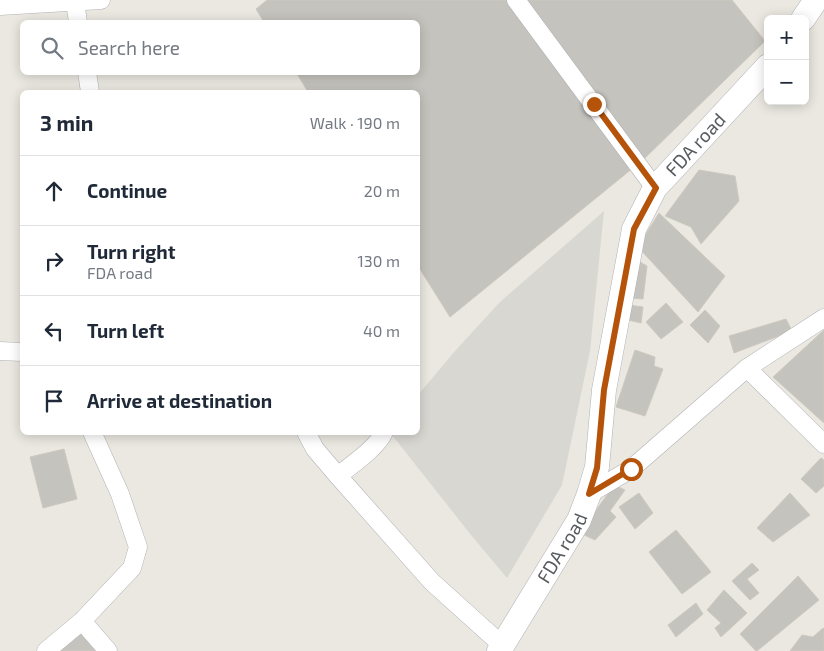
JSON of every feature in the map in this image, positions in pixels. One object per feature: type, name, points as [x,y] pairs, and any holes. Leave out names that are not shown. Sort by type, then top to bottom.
[{"type":"street","points":[[0,6],[101,0]]},
{"type":"street","points":[[516,0],[656,188]]},
{"type":"street","points":[[806,15],[816,0]]},
{"type":"street","points":[[75,2],[78,20]]},
{"type":"street","name":"FDA road","points":[[501,648],[579,520],[589,494],[597,468],[604,390],[634,229],[656,188],[764,70]]},
{"type":"street","points":[[87,75],[90,90]]},
{"type":"street","points":[[589,494],[631,469],[747,368],[824,318]]},
{"type":"street","points":[[0,351],[20,352]]},
{"type":"street","points":[[747,368],[824,444]]},
{"type":"street","points":[[46,651],[82,621],[132,568],[138,547],[120,494],[93,435]]},
{"type":"street","points":[[308,435],[316,449],[338,476],[432,582],[501,648]]},
{"type":"street","points":[[338,476],[363,456],[382,435]]},
{"type":"street","points":[[82,621],[108,651]]},
{"type":"shaded area","points":[[604,211],[590,351],[562,485],[507,578],[392,435],[420,435],[420,393],[499,303]]},
{"type":"building","points":[[267,0],[732,0],[764,42],[644,159],[450,317],[420,269],[420,90],[307,90],[298,75],[420,75],[420,20],[263,20],[256,9]]},
{"type":"building","points":[[699,170],[735,176],[739,201],[701,244],[691,227],[665,216]]},
{"type":"building","points":[[659,213],[725,276],[698,312],[638,247]]},
{"type":"building","points":[[636,260],[647,266],[643,299],[628,298]]},
{"type":"building","points":[[666,303],[683,322],[661,339],[646,322]]},
{"type":"building","points":[[628,305],[643,307],[641,323],[624,319]]},
{"type":"building","points":[[705,310],[720,326],[708,343],[690,325]]},
{"type":"building","points":[[786,319],[792,331],[734,353],[729,336]]},
{"type":"building","points":[[824,330],[824,423],[773,377]]},
{"type":"building","points":[[635,350],[655,357],[654,366],[663,369],[645,416],[616,407]]},
{"type":"building","points":[[64,449],[77,499],[43,508],[30,457]]},
{"type":"building","points":[[821,458],[824,460],[824,486],[816,493],[801,479]]},
{"type":"building","points":[[614,485],[625,490],[610,511],[616,517],[595,540],[580,533]]},
{"type":"building","points":[[639,493],[653,513],[635,529],[619,507]]},
{"type":"building","points":[[790,493],[810,515],[773,542],[757,528]]},
{"type":"building","points":[[676,530],[711,572],[682,594],[649,552]]},
{"type":"building","points":[[752,563],[759,570],[747,579],[759,593],[750,600],[732,581]]},
{"type":"building","points":[[798,576],[819,600],[756,651],[740,634]]},
{"type":"building","points":[[724,590],[747,613],[721,637],[715,628],[721,623],[707,610]]},
{"type":"building","points":[[696,603],[703,614],[676,637],[668,625]]},
{"type":"building","points":[[823,628],[824,651],[790,651],[802,635],[813,637]]},
{"type":"building","points":[[82,630],[99,651],[57,651]]},
{"type":"route","points":[[594,104],[656,188],[634,229],[604,390],[597,468],[589,494],[631,469]]}]
